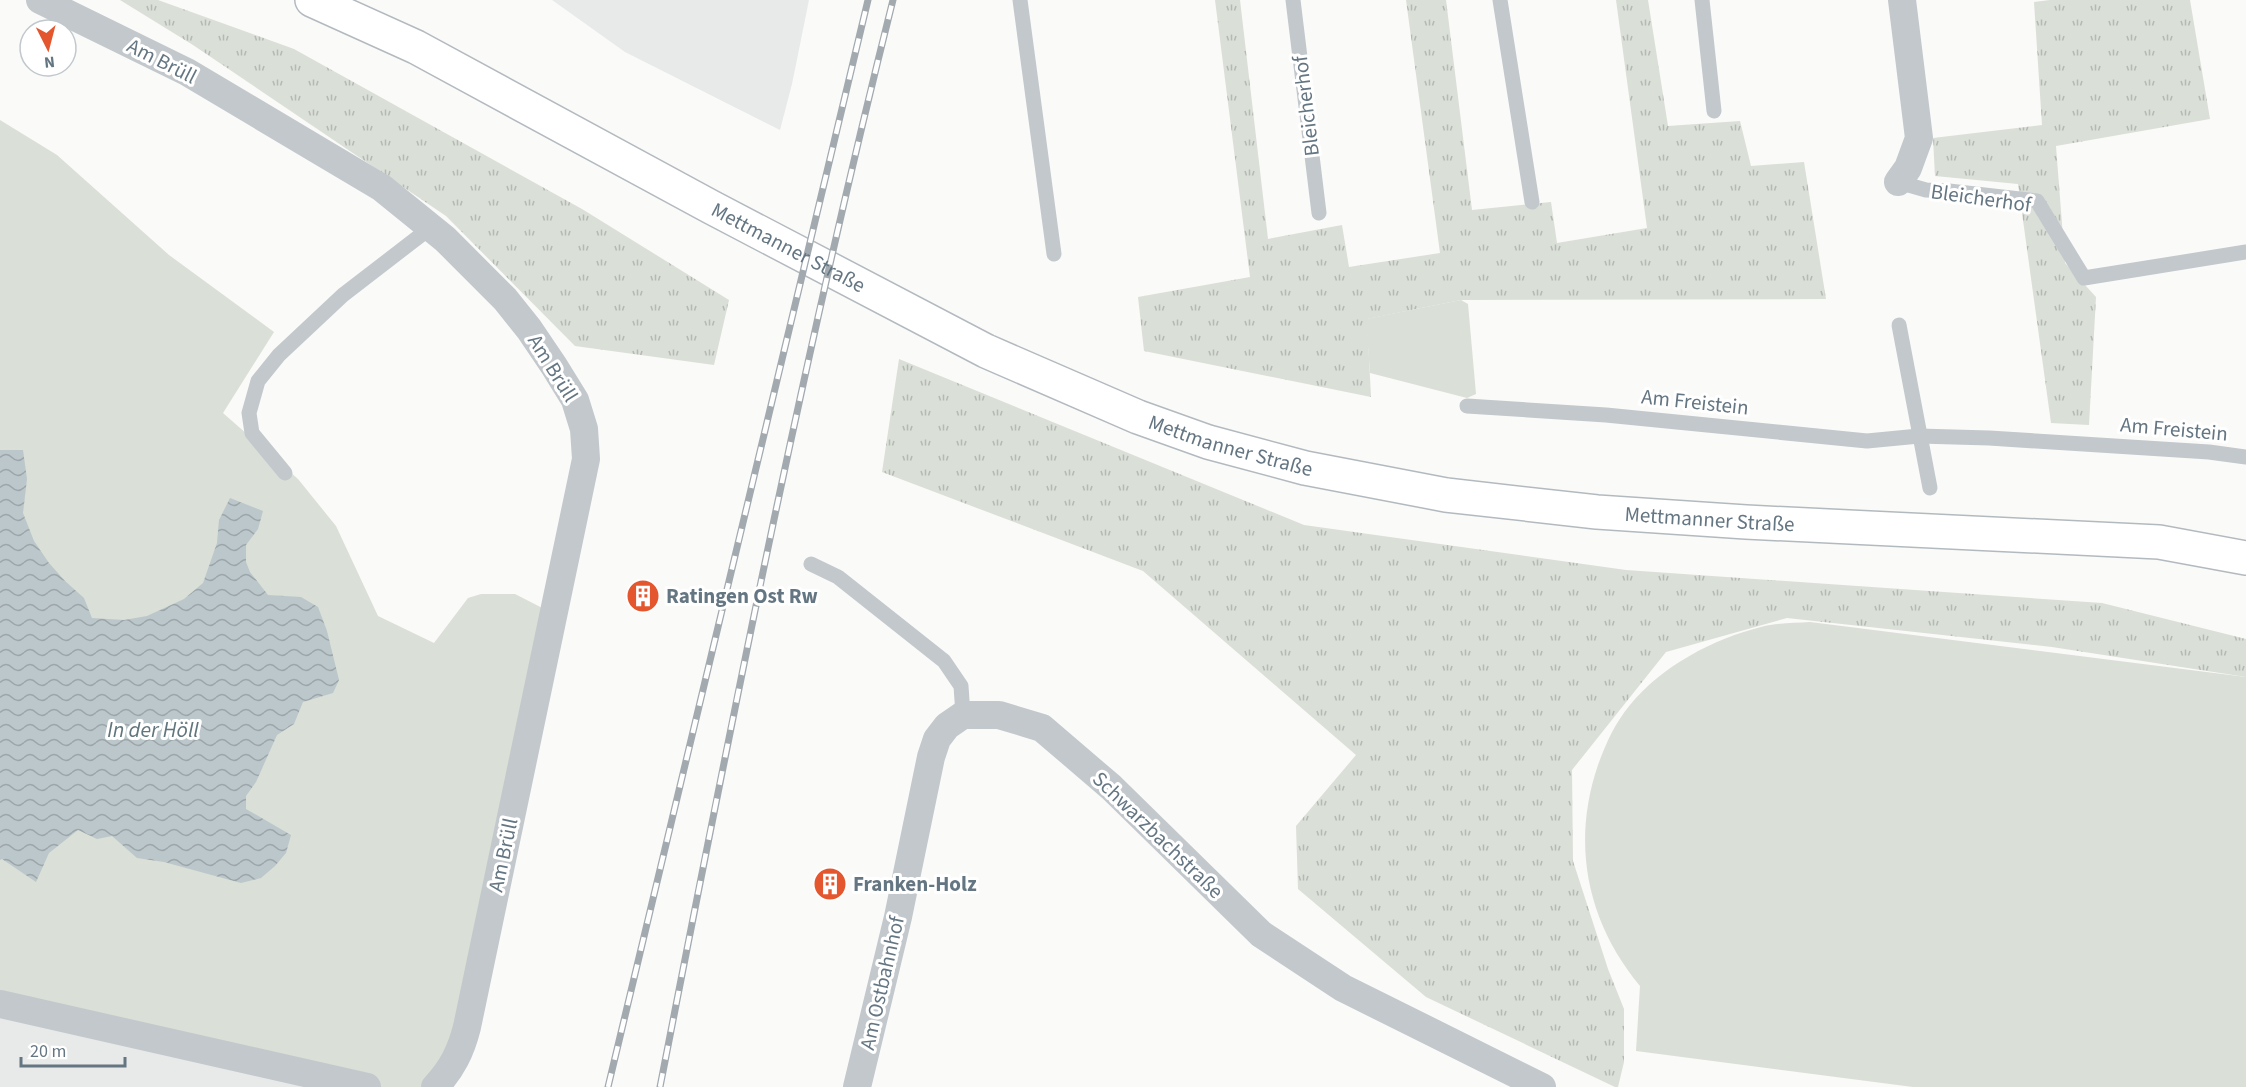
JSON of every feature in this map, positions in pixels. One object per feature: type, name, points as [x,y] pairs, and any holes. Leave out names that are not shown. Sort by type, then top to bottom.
[{"type":"main road","name":"Mettmanner Straße","points":[[312,0],[416,47],[711,207],[986,351],[1138,417],[1208,442],[1305,468],[1446,495],[1586,511],[1746,522],[2159,542],[2246,558]]},
{"type":"street","name":"Am Brüll","points":[[40,0],[187,72],[382,188],[445,239],[505,299],[529,329],[575,400],[584,429],[586,459],[467,1027],[462,1047],[449,1072],[435,1087]]},
{"type":"street","name":"Bleicherhof","points":[[1898,182],[1908,168],[1919,138],[1902,0]]},
{"type":"street","name":"Am Ostbahnhof","points":[[857,1087],[898,917],[931,757],[938,739],[947,726],[963,715]]},
{"type":"street","name":"Schwarzbachstraße","points":[[963,715],[999,715],[1042,728],[1111,787],[1261,934],[1343,988],[1542,1087]]},
{"type":"street","points":[[0,1004],[367,1087]]},
{"type":"lane","points":[[1020,0],[1054,254]]},
{"type":"lane","name":"Bleicherhof","points":[[1293,0],[1319,213]]},
{"type":"lane","points":[[1500,0],[1532,202]]},
{"type":"lane","points":[[1702,0],[1714,111]]},
{"type":"lane","name":"Bleicherhof","points":[[1898,182],[1926,190],[2037,201],[2084,278],[2246,252]]},
{"type":"lane","points":[[285,473],[252,433],[249,413],[258,381],[279,355],[343,295],[429,228]]},
{"type":"lane","points":[[1899,325],[1930,488]]},
{"type":"lane","name":"Am Freistein","points":[[1467,406],[1606,415],[1867,441],[1919,436],[2116,445],[2246,457]]},
{"type":"lane","points":[[812,564],[838,577],[945,661],[961,686],[963,715]]},
{"type":"shaded area","points":[[552,0],[809,0],[780,130],[625,52]]},
{"type":"shaded area","points":[[0,1004],[367,1087],[0,1087]]},
{"type":"green space","points":[[120,0],[158,0],[294,49],[582,209],[729,300],[714,365],[575,346],[446,216],[193,45]]},
{"type":"green space","points":[[1215,0],[1240,0],[1268,239],[1342,225],[1349,267],[1440,253],[1406,0],[1446,0],[1472,210],[1551,202],[1557,243],[1647,228],[1616,0],[1648,0],[1668,126],[1740,121],[1751,166],[1804,162],[1826,299],[1461,300],[1367,319],[1371,397],[1144,351],[1138,297],[1250,277]]},
{"type":"green space","points":[[2190,0],[2210,119],[2056,146],[2065,263],[2096,297],[2089,425],[2051,423],[2018,184],[1935,176],[1933,138],[2042,125],[2034,2]]},
{"type":"green space","points":[[0,120],[57,155],[169,255],[274,332],[223,413],[298,479],[336,526],[378,616],[434,643],[468,598],[481,594],[515,594],[554,614],[467,1027],[432,1087],[367,1087],[0,1004]]},
{"type":"green space","points":[[1461,300],[1468,304],[1476,394],[1467,398],[1370,373],[1366,319]]},
{"type":"green space","points":[[899,359],[1304,525],[1626,570],[2102,603],[2246,639],[2246,677],[2052,647],[1787,618],[1666,652],[1572,770],[1573,861],[1608,969],[1624,1009],[1624,1062],[1618,1087],[1615,1087],[1426,997],[1298,889],[1296,826],[1356,755],[1143,571],[882,472]]},
{"type":"green space","points":[[1810,622],[2246,677],[2246,1087],[1913,1087],[1636,1051],[1640,986],[1607,936],[1596,909],[1585,853],[1590,795],[1604,749],[1630,705],[1657,678],[1673,666],[1707,647],[1743,632],[1779,624]]},
{"type":"water","name":"In der Höll","points":[[0,450],[23,450],[27,479],[23,513],[34,541],[49,563],[84,598],[92,618],[124,620],[147,616],[184,599],[203,583],[217,543],[219,520],[230,498],[263,511],[258,529],[246,545],[246,562],[250,572],[268,595],[301,597],[318,607],[327,631],[339,680],[333,693],[303,702],[294,724],[277,735],[256,782],[246,796],[246,809],[291,835],[286,853],[261,878],[241,883],[164,862],[137,858],[112,836],[97,839],[78,830],[49,853],[36,882],[2,859],[0,860]]},
{"type":"railway","points":[[608,1087],[868,0]]},
{"type":"railway","points":[[660,1087],[741,678],[798,406],[893,0]]},
{"type":"place","name":"Ratingen Ost Rw","points":[[643,596]]},
{"type":"place","name":"Franken-Holz","points":[[830,884]]}]
